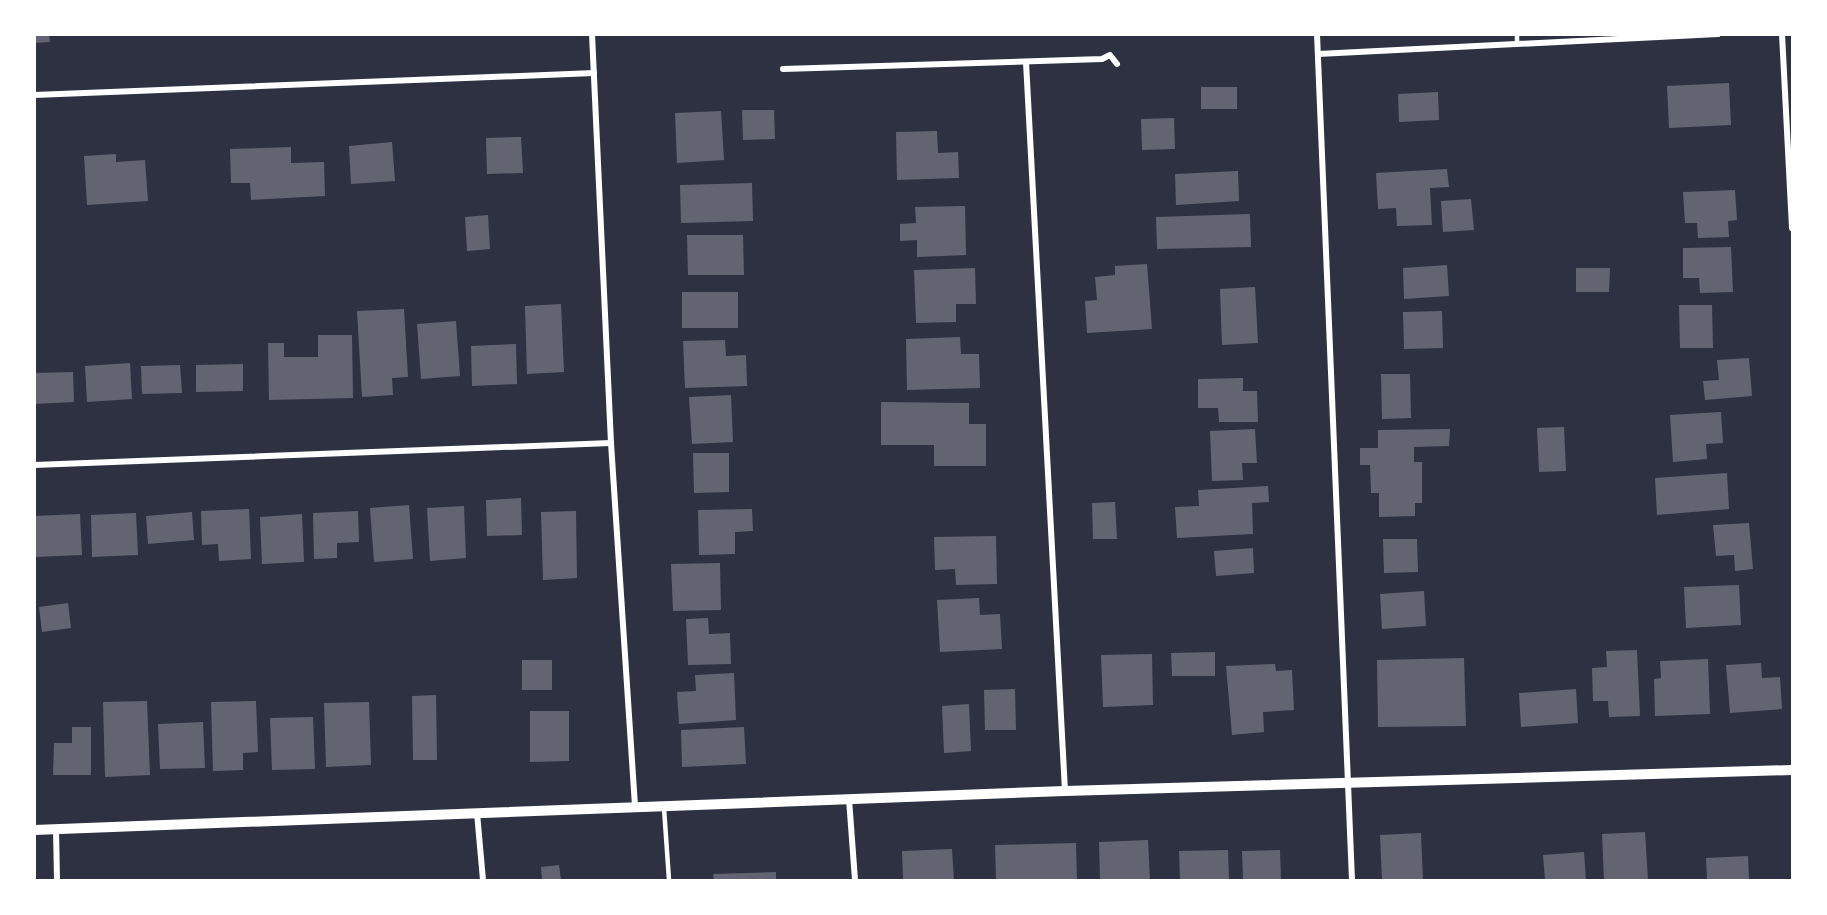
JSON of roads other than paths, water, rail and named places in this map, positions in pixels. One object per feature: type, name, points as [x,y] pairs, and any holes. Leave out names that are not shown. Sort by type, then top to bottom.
[{"type":"street","points":[[592,34],[611,443],[635,806]]},
{"type":"street","points":[[1317,34],[1352,880]]},
{"type":"street","points":[[1782,34],[1792,228]]},
{"type":"street","points":[[1318,54],[1716,35]]},
{"type":"street","points":[[783,69],[1102,59],[1110,55],[1117,64]]},
{"type":"street","points":[[1026,62],[1065,790]]},
{"type":"street","points":[[34,95],[594,73]]},
{"type":"street","points":[[34,465],[611,443]]},
{"type":"street","points":[[34,830],[1065,790],[1792,770]]},
{"type":"street","points":[[849,799],[855,880]]},
{"type":"street","points":[[477,813],[483,880]]},
{"type":"street","points":[[56,829],[57,880]]},
{"type":"lane","points":[[1517,34],[1517,44]]},
{"type":"lane","points":[[664,805],[669,880]]}]
